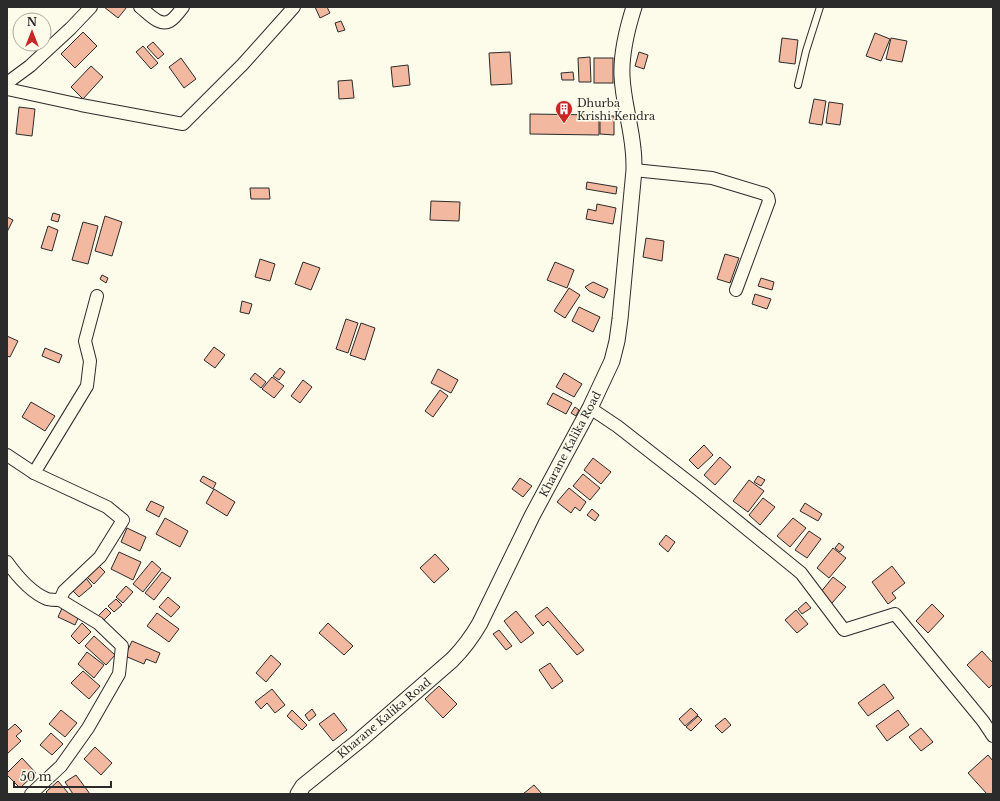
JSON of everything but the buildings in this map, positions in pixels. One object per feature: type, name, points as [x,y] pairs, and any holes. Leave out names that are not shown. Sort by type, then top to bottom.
[{"type":"street","points":[[7,83],[30,66],[91,7]]},
{"type":"street","points":[[140,7],[158,22],[164,23],[170,21],[183,7]]},
{"type":"street","points":[[7,89],[81,105],[184,124],[243,64],[294,7]]},
{"type":"street","name":"Kharane Kalika Road","points":[[298,794],[302,786],[360,740],[452,660],[472,637],[532,516],[590,408],[612,361],[618,341],[634,170],[633,149],[622,76],[623,54],[634,7]]},
{"type":"street","points":[[634,170],[712,178],[765,194],[769,201],[736,290]]},
{"type":"street","points":[[34,473],[87,386],[90,361],[85,341],[97,296]]},
{"type":"street","points":[[590,408],[623,430],[801,573],[844,630],[895,614],[983,720],[993,736]]},
{"type":"street","points":[[7,455],[34,473],[107,507],[123,520],[100,557],[64,591],[60,600]]},
{"type":"street","points":[[7,562],[12,570],[29,588],[48,599],[60,600],[98,623],[122,646],[119,674],[88,728],[61,766],[31,794]]},
{"type":"lane","points":[[798,85],[806,51],[820,7]]},
{"type":"place","name":"Dhurba Krishi Kendra","points":[[564,124]]}]
